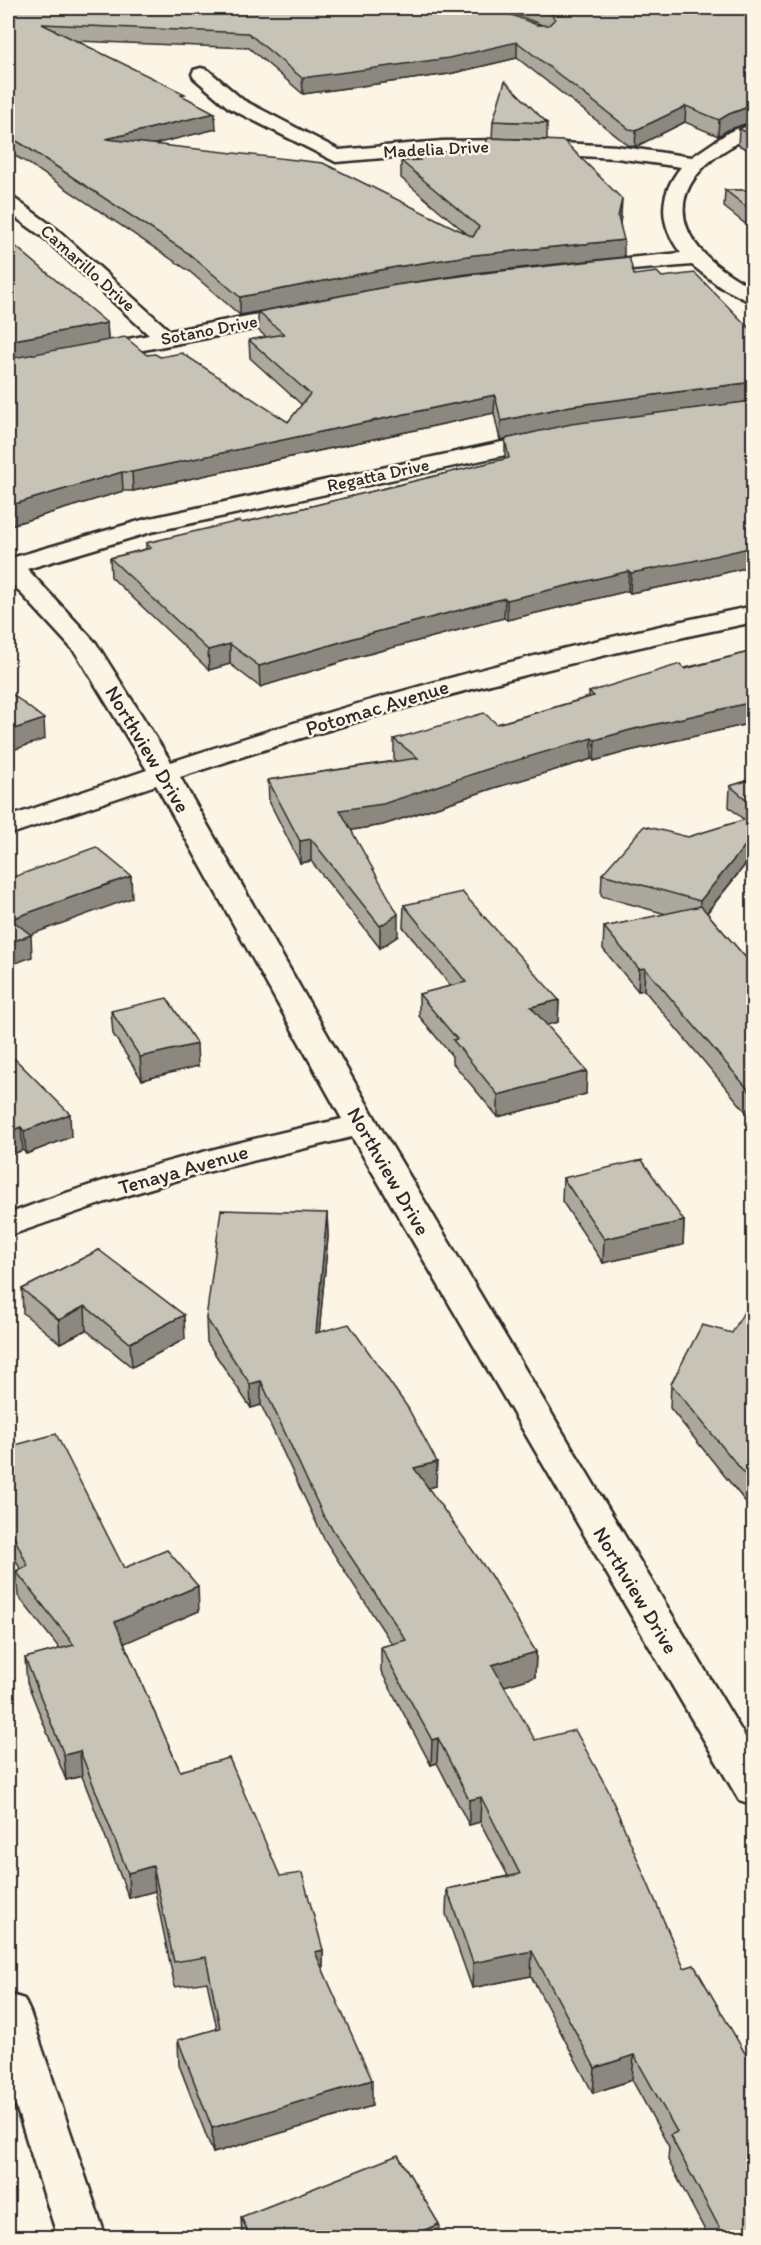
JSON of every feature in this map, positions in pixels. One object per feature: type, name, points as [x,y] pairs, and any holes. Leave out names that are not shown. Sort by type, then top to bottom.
[{"type":"street","name":"Madelia Drive","points":[[201,74],[216,89],[237,104],[336,156],[442,147],[507,146],[606,151],[695,163]]},
{"type":"street","points":[[753,128],[717,146],[695,163],[682,178],[674,197],[673,216],[680,236],[696,258],[730,285],[753,298]]},
{"type":"street","name":"Camarillo Drive","points":[[8,203],[51,234],[166,339]]},
{"type":"street","points":[[569,270],[696,258]]},
{"type":"street","name":"Sotano Drive","points":[[8,369],[315,310]]},
{"type":"street","name":"Regatta Drive","points":[[8,567],[146,526],[570,434]]},
{"type":"street","name":"Northview Drive","points":[[8,567],[51,608],[87,649],[163,772],[362,1125],[753,1789]]},
{"type":"street","name":"Potomac Avenue","points":[[8,826],[163,772],[452,685],[598,648],[753,614]]},
{"type":"street","name":"Tenaya Avenue","points":[[8,1226],[59,1206],[144,1178],[272,1144],[362,1125]]},
{"type":"street","points":[[8,2012],[82,2238]]},
{"type":"building","points":[[8,8],[494,8],[537,25],[549,25],[555,19],[550,12],[538,8],[753,8],[753,105],[719,120],[686,106],[636,130],[629,129],[517,42],[449,58],[302,78],[248,33],[42,24],[185,94],[181,95],[215,113],[106,139],[323,163],[473,237],[479,227],[401,161],[420,160],[416,153],[483,151],[488,138],[564,141],[622,199],[618,217],[624,240],[474,255],[396,267],[240,297],[188,253],[8,136]]},
{"type":"building","points":[[505,81],[547,123],[493,121]]},
{"type":"building","points":[[753,122],[753,135],[739,129]]},
{"type":"building","points":[[725,190],[753,190],[753,212]]},
{"type":"building","points":[[8,240],[107,323],[8,341]]},
{"type":"building","points":[[629,257],[634,275],[657,272],[662,277],[695,273],[753,332],[753,382],[570,406],[501,421],[495,395],[132,472],[122,472],[8,506],[8,359],[125,337],[147,355],[155,354],[160,357],[182,353],[288,422],[310,394],[249,340],[284,334],[258,312],[396,285]]},
{"type":"building","points":[[753,401],[753,547],[631,573],[629,571],[507,600],[505,598],[259,666],[230,644],[208,650],[110,558],[151,548],[146,543],[239,521],[242,523],[509,458],[505,439],[571,424]]},
{"type":"building","points":[[753,651],[753,702],[595,740],[592,738],[494,767],[383,804],[340,810],[398,914],[380,926],[311,839],[300,841],[268,780],[418,758],[394,739],[484,713],[497,724],[594,696],[589,692],[680,664],[685,669]]},
{"type":"building","points":[[8,691],[44,719],[8,731]]},
{"type":"building","points":[[753,779],[753,805],[730,786]]},
{"type":"building","points":[[753,817],[753,836],[700,901],[602,874],[644,826],[688,837]]},
{"type":"building","points":[[96,847],[131,876],[11,919],[31,935],[8,943],[8,879]]},
{"type":"building","points":[[462,892],[559,1000],[531,1007],[587,1071],[498,1095],[453,1040],[457,1039],[419,994],[466,982],[404,905]]},
{"type":"building","points":[[701,906],[753,966],[753,1095],[645,968],[639,969],[604,927]]},
{"type":"building","points":[[167,998],[197,1044],[140,1057],[111,1011]]},
{"type":"building","points":[[15,1059],[70,1114],[24,1131],[21,1127],[8,1132],[8,1061]]},
{"type":"building","points":[[642,1160],[684,1221],[604,1239],[563,1178]]},
{"type":"building","points":[[221,1210],[327,1213],[316,1333],[349,1324],[408,1408],[437,1462],[414,1468],[491,1576],[536,1652],[492,1665],[535,1740],[575,1730],[608,1790],[684,1968],[694,1965],[753,2067],[753,2238],[725,2238],[670,2135],[677,2132],[634,2055],[595,2068],[532,1951],[473,1963],[447,1889],[520,1874],[481,1797],[469,1800],[438,1738],[432,1740],[381,1647],[406,1640],[323,1515],[261,1381],[250,1384],[206,1318]]},
{"type":"building","points":[[99,1250],[184,1315],[130,1343],[85,1306],[59,1320],[22,1289]]},
{"type":"building","points":[[745,1310],[753,1312],[753,1484],[671,1384],[702,1325],[732,1333]]},
{"type":"building","points":[[56,1434],[124,1568],[167,1550],[198,1586],[115,1622],[180,1771],[229,1758],[280,1876],[302,1873],[323,1950],[315,1952],[372,2080],[212,2128],[178,2040],[220,2028],[206,1957],[174,1962],[153,1866],[128,1873],[80,1751],[64,1755],[25,1658],[74,1645],[16,1571],[28,1566],[8,1524],[8,1447]]},
{"type":"building","points":[[398,2155],[439,2224],[405,2238],[251,2238],[241,2217]]}]
